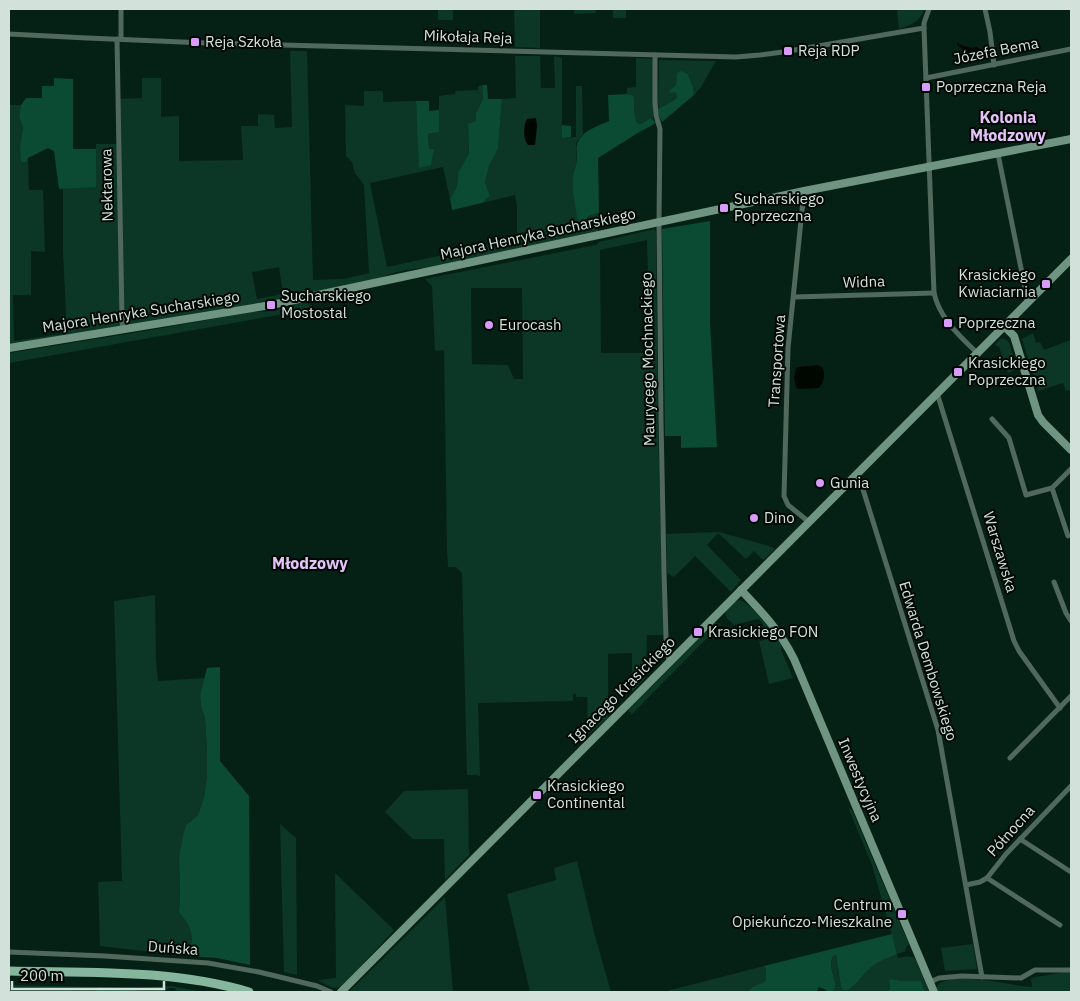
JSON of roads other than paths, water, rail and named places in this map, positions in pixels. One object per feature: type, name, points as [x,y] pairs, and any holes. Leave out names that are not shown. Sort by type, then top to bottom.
[{"type":"main road","points":[[9,971],[138,974],[213,983],[249,992]]},
{"type":"street","name":"Nektarowa","points":[[121,9],[119,39],[123,329]]},
{"type":"street","points":[[929,9],[924,28],[934,293],[938,306],[948,323],[977,353]]},
{"type":"street","points":[[985,9],[994,65]]},
{"type":"street","name":"Mikołaja Reja","points":[[9,34],[655,55],[749,56],[924,28]]},
{"type":"street","name":"Józefa Bema","points":[[926,78],[1071,49]]},
{"type":"street","name":"Maurycego Mochnackiego","points":[[655,55],[655,102],[660,128],[658,222],[664,562],[666,638],[669,662]]},
{"type":"street","name":"Majora Henryka Sucharskiego","points":[[9,348],[312,297],[804,191],[1071,139]]},
{"type":"street","points":[[998,154],[1028,302]]},
{"type":"street","name":"Transportowa","points":[[804,191],[788,348],[784,496],[788,506],[808,522]]},
{"type":"street","name":"Ignacego Krasickiego","points":[[341,992],[1071,259]]},
{"type":"street","name":"Widna","points":[[794,297],[934,293]]},
{"type":"street","points":[[1004,326],[1014,336],[1038,415],[1071,450]]},
{"type":"street","name":"Warszawska","points":[[937,393],[1014,641],[1019,651],[1060,708]]},
{"type":"street","points":[[992,419],[1009,438],[1026,494],[1052,488],[1071,469]]},
{"type":"street","name":"Edwarda Dembowskiego","points":[[855,475],[861,484],[938,730],[982,977]]},
{"type":"street","points":[[1052,488],[1068,536]]},
{"type":"street","points":[[1054,582],[1066,614],[1070,618]]},
{"type":"street","name":"Inwestycyjna","points":[[741,590],[759,608],[780,635],[794,659],[934,992]]},
{"type":"street","points":[[1010,758],[1071,696]]},
{"type":"street","name":"Północna","points":[[966,885],[980,882],[987,878],[1006,854],[1070,788]]},
{"type":"street","points":[[1020,839],[1071,872]]},
{"type":"street","points":[[987,878],[1060,925]]},
{"type":"street","name":"Duńska","points":[[9,952],[115,956],[215,964],[317,986],[331,992]]},
{"type":"street","points":[[930,982],[939,978],[962,976],[1021,978],[1035,970],[1071,970]]},
{"type":"place","name":"Reja Szkoła","points":[[195,42]]},
{"type":"place","name":"Reja RDP","points":[[788,51]]},
{"type":"place","name":"Poprzeczna Reja","points":[[926,87]]},
{"type":"place","name":"Sucharskiego Poprzeczna","points":[[724,208]]},
{"type":"place","name":"Krasickiego Kwiaciarnia","points":[[1046,284]]},
{"type":"place","name":"Sucharskiego Mostostal","points":[[271,305]]},
{"type":"place","name":"Poprzeczna","points":[[948,323]]},
{"type":"place","name":"Eurocash","points":[[489,325]]},
{"type":"place","name":"Krasickiego Poprzeczna","points":[[958,372]]},
{"type":"place","name":"Gunia","points":[[820,483]]},
{"type":"place","name":"Dino","points":[[754,518]]},
{"type":"place","name":"Krasickiego FON","points":[[698,632]]},
{"type":"place","name":"Krasickiego Continental","points":[[537,795]]},
{"type":"place","name":"Centrum Opiekuńczo-Mieszkalne","points":[[902,914]]},
{"type":"district","name":"Kolonia Młodzowy","points":[[1008,126]]},
{"type":"district","name":"Młodzowy","points":[[310,563]]}]
